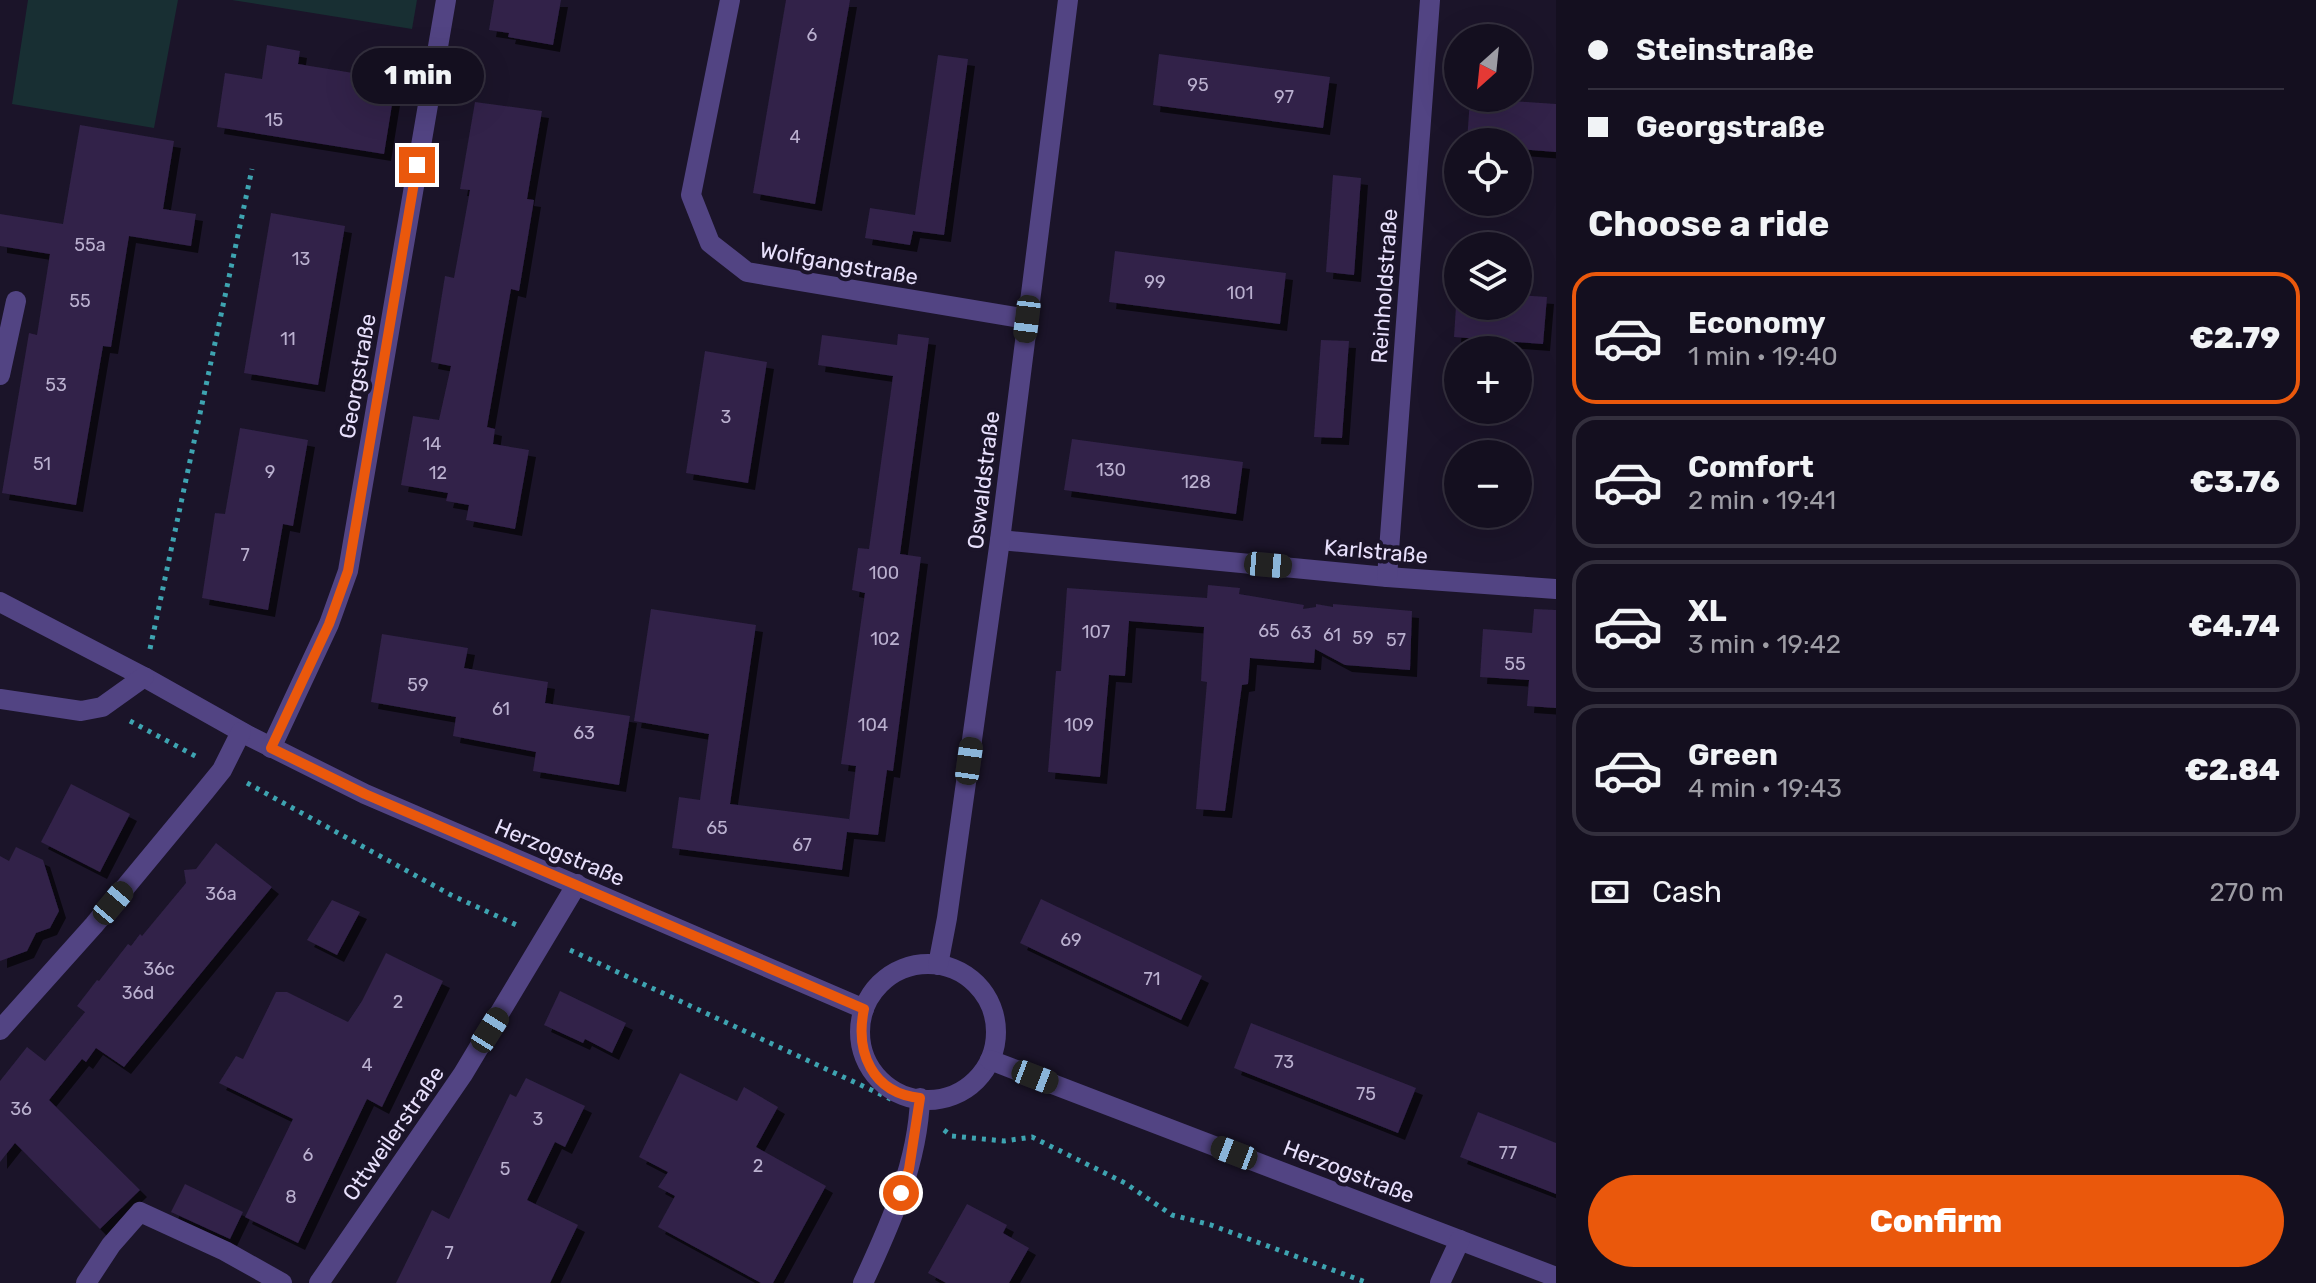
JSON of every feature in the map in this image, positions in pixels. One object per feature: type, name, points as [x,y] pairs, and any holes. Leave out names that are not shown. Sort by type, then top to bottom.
[{"type":"street","name":"Georgstraße","points":[[271,748],[329,624],[348,571],[446,0]]},
{"type":"street","name":"Wolfgangstraße","points":[[730,0],[691,195],[710,243],[747,272],[1027,319]]},
{"type":"street","name":"Oswaldstraße","points":[[938,965],[1000,540],[1068,0]]},
{"type":"street","name":"Reinholdstraße","points":[[1387,577],[1430,0]]},
{"type":"street","points":[[0,375],[16,301]]},
{"type":"street","name":"Karlstraße","points":[[1000,540],[1387,577],[1556,589]]},
{"type":"street","name":"Herzogstraße","points":[[0,602],[271,748],[365,794],[864,1009]]},
{"type":"street","points":[[0,699],[81,711],[102,707],[144,677]]},
{"type":"street","points":[[0,1030],[94,925],[222,770],[241,732]]},
{"type":"street","name":"Ottweilerstraße","points":[[319,1283],[463,1074],[577,884]]},
{"type":"street","points":[[938,965],[970,978],[986,995],[995,1017],[996,1041],[990,1060],[974,1082],[954,1095],[920,1105],[887,1086],[872,1071],[863,1052],[859,1030],[864,1009],[874,990],[889,976],[909,966],[938,965]]},
{"type":"street","name":"Herzogstraße","points":[[990,1060],[1556,1277]]},
{"type":"street","points":[[863,1283],[883,1240],[909,1169],[920,1105]]},
{"type":"street","points":[[86,1283],[111,1245],[140,1212],[225,1251],[282,1283]]},
{"type":"street","points":[[1440,1283],[1460,1240]]},
{"type":"path","points":[[144,677],[252,169]]},
{"type":"path","points":[[102,707],[451,895],[920,1105],[952,1136],[1004,1141],[1032,1137],[1125,1183],[1172,1215],[1211,1225],[1368,1283]]},
{"type":"green space","points":[[28,0],[178,0],[154,128],[12,104]]},
{"type":"green space","points":[[232,0],[417,0],[412,29]]},
{"type":"building","points":[[494,0],[561,0],[553,45],[508,37],[509,33],[489,30]]},
{"type":"building","points":[[786,0],[850,0],[815,204],[753,193]]},
{"type":"building","points":[[267,45],[300,51],[298,64],[396,80],[384,154],[217,127],[225,73],[262,79]]},
{"type":"building","points":[[1159,54],[1330,77],[1323,128],[1153,105]]},
{"type":"building","points":[[938,55],[968,59],[944,235],[913,231],[910,245],[865,238],[870,208],[915,215]]},
{"type":"building","points":[[475,102],[542,111],[527,199],[534,200],[519,291],[511,289],[487,427],[495,429],[493,444],[529,450],[515,529],[466,520],[469,505],[446,501],[448,493],[401,485],[413,416],[439,420],[451,366],[431,362],[445,276],[454,278],[470,190],[460,189]]},
{"type":"building","points":[[1532,102],[1556,104],[1556,152],[1532,150],[1532,128],[1468,128],[1469,112],[1532,112]]},
{"type":"building","points":[[80,125],[174,141],[163,209],[196,214],[191,246],[129,236],[111,347],[103,346],[76,505],[2,493],[29,333],[37,335],[50,254],[0,246],[0,214],[63,224]]},
{"type":"building","points":[[1333,175],[1361,178],[1354,275],[1326,272]]},
{"type":"building","points":[[271,213],[345,226],[318,385],[244,373]]},
{"type":"building","points":[[1115,251],[1286,273],[1280,324],[1109,302]]},
{"type":"building","points":[[1532,296],[1547,297],[1543,344],[1532,343],[1532,336],[1454,336],[1455,320],[1532,320]]},
{"type":"building","points":[[898,334],[929,338],[900,554],[921,557],[893,771],[887,770],[878,835],[847,832],[842,870],[672,848],[679,797],[700,800],[709,734],[634,721],[651,609],[756,625],[730,804],[849,821],[856,766],[841,764],[865,593],[852,590],[858,548],[869,549],[893,376],[818,365],[822,335],[897,345]]},
{"type":"building","points":[[1321,340],[1349,341],[1342,438],[1314,437]]},
{"type":"building","points":[[705,351],[767,362],[748,483],[686,473]]},
{"type":"building","points":[[240,428],[308,440],[293,526],[283,524],[268,610],[202,598],[215,513],[225,514]]},
{"type":"building","points":[[1072,439],[1243,462],[1236,514],[1064,490]]},
{"type":"building","points":[[1208,585],[1240,588],[1239,594],[1304,605],[1303,609],[1316,607],[1316,604],[1333,607],[1333,604],[1412,611],[1410,670],[1345,665],[1315,649],[1314,663],[1250,658],[1248,684],[1242,685],[1225,811],[1196,809],[1207,682],[1201,681],[1204,627],[1129,621],[1125,676],[1109,675],[1100,777],[1048,772],[1056,671],[1061,671],[1067,588],[1207,598]]},
{"type":"building","points":[[1534,609],[1556,610],[1556,708],[1527,706],[1529,680],[1480,677],[1483,629],[1532,633]]},
{"type":"building","points":[[382,634],[468,648],[464,668],[548,682],[545,703],[630,716],[619,785],[533,771],[536,752],[453,736],[456,717],[371,702]]},
{"type":"building","points":[[71,784],[130,814],[100,872],[41,842]]},
{"type":"building","points":[[216,843],[272,887],[124,1067],[96,1048],[86,1062],[82,1059],[49,1100],[140,1190],[100,1229],[15,1143],[0,1162],[0,1081],[27,1047],[45,1061],[85,1012],[77,1006],[97,980],[128,944],[131,946],[140,934],[142,936],[186,883],[184,870],[196,869]]},
{"type":"building","points":[[16,847],[43,860],[59,911],[50,928],[36,933],[27,951],[0,961],[0,856],[9,861]]},
{"type":"building","points":[[1041,899],[1202,976],[1181,1020],[1020,943]]},
{"type":"building","points":[[332,900],[360,912],[337,955],[307,940]]},
{"type":"building","points":[[386,953],[443,981],[382,1107],[367,1099],[298,1243],[245,1217],[293,1119],[219,1083],[236,1056],[243,1059],[276,992],[287,992],[348,1022]]},
{"type":"building","points":[[560,991],[626,1023],[612,1053],[585,1039],[583,1043],[544,1025]]},
{"type":"building","points":[[1251,1023],[1416,1088],[1398,1133],[1234,1068]]},
{"type":"building","points":[[680,1073],[737,1101],[744,1087],[778,1107],[756,1147],[826,1186],[773,1283],[761,1283],[658,1227],[675,1196],[658,1187],[668,1172],[639,1157]]},
{"type":"building","points":[[526,1078],[585,1106],[565,1147],[555,1142],[527,1200],[578,1225],[550,1283],[396,1283],[432,1210],[449,1219],[510,1094],[516,1097]]},
{"type":"building","points":[[1478,1112],[1556,1143],[1556,1194],[1460,1157]]},
{"type":"building","points":[[185,1184],[243,1212],[230,1239],[171,1212]]},
{"type":"building","points":[[967,1204],[1007,1225],[1003,1233],[1029,1248],[1009,1283],[946,1283],[928,1273]]},
{"type":"route","points":[[417,165],[348,571],[329,624],[271,748],[365,794],[864,1009],[859,1030],[863,1052],[872,1071],[887,1086],[908,1097],[920,1098],[909,1169],[901,1193]]}]
